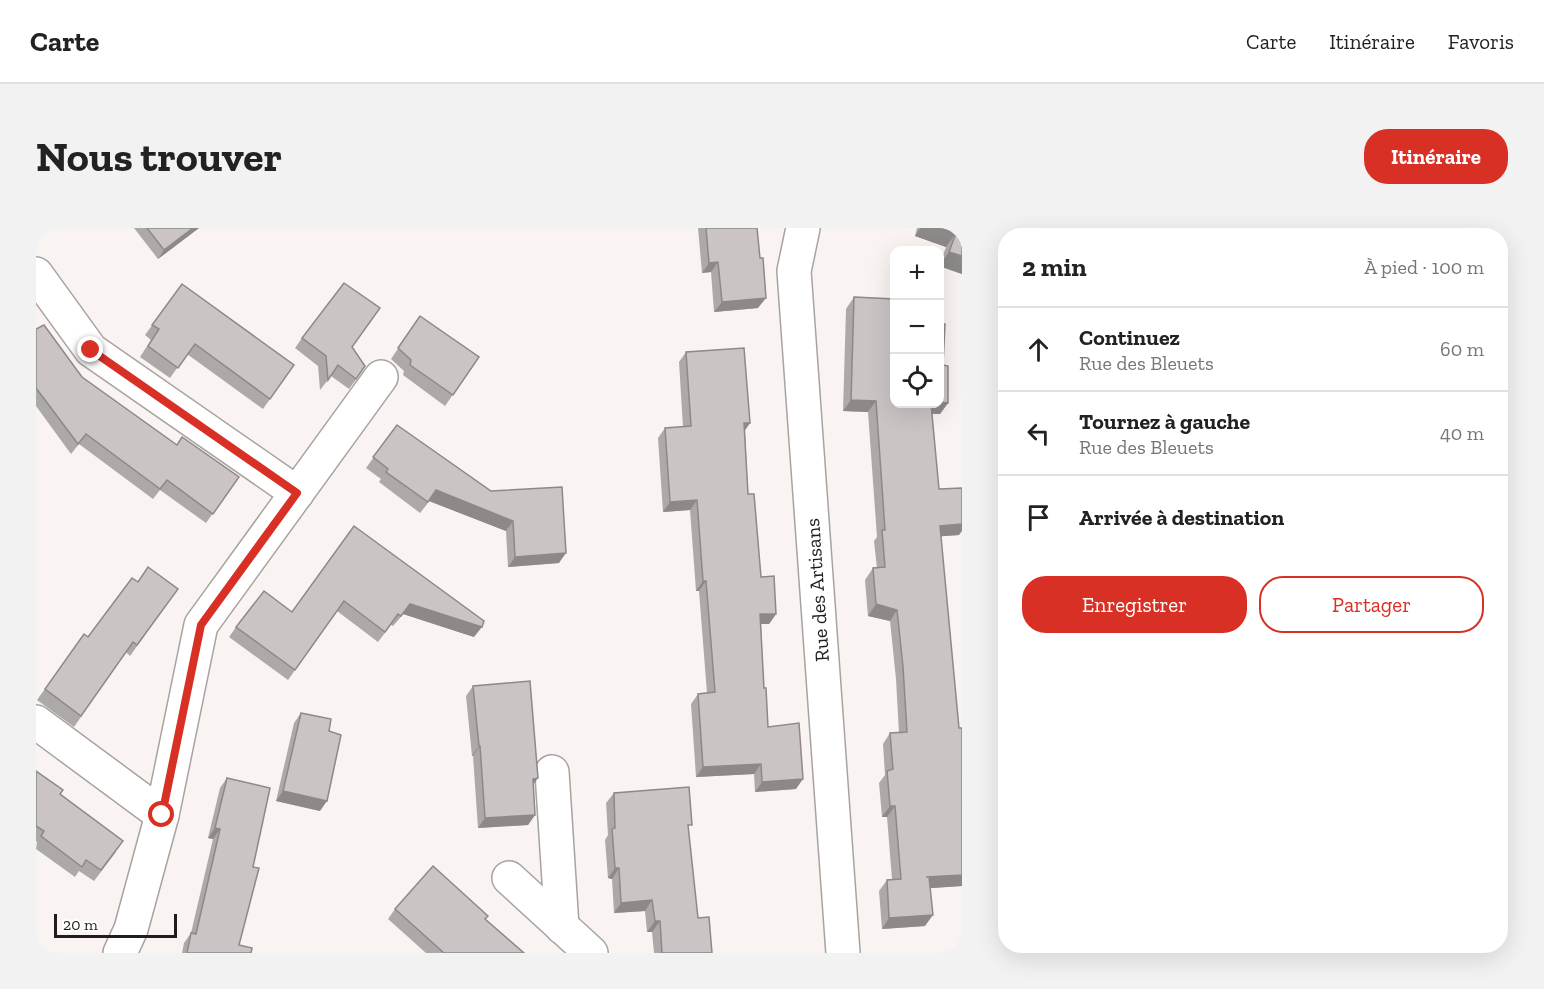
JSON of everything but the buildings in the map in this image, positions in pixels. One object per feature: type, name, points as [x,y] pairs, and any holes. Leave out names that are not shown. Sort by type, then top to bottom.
[{"type":"street","name":"Rue des Artisans","points":[[803,228],[794,271],[843,953]]},
{"type":"street","points":[[36,274],[91,350],[297,493]]},
{"type":"street","points":[[120,953],[131,929],[162,815],[201,625],[381,377]]},
{"type":"street","points":[[36,722],[162,815]]},
{"type":"street","points":[[552,772],[562,927]]},
{"type":"street","points":[[509,878],[591,953]]},
{"type":"route","points":[[91,350],[297,493],[201,625],[162,815]]}]
